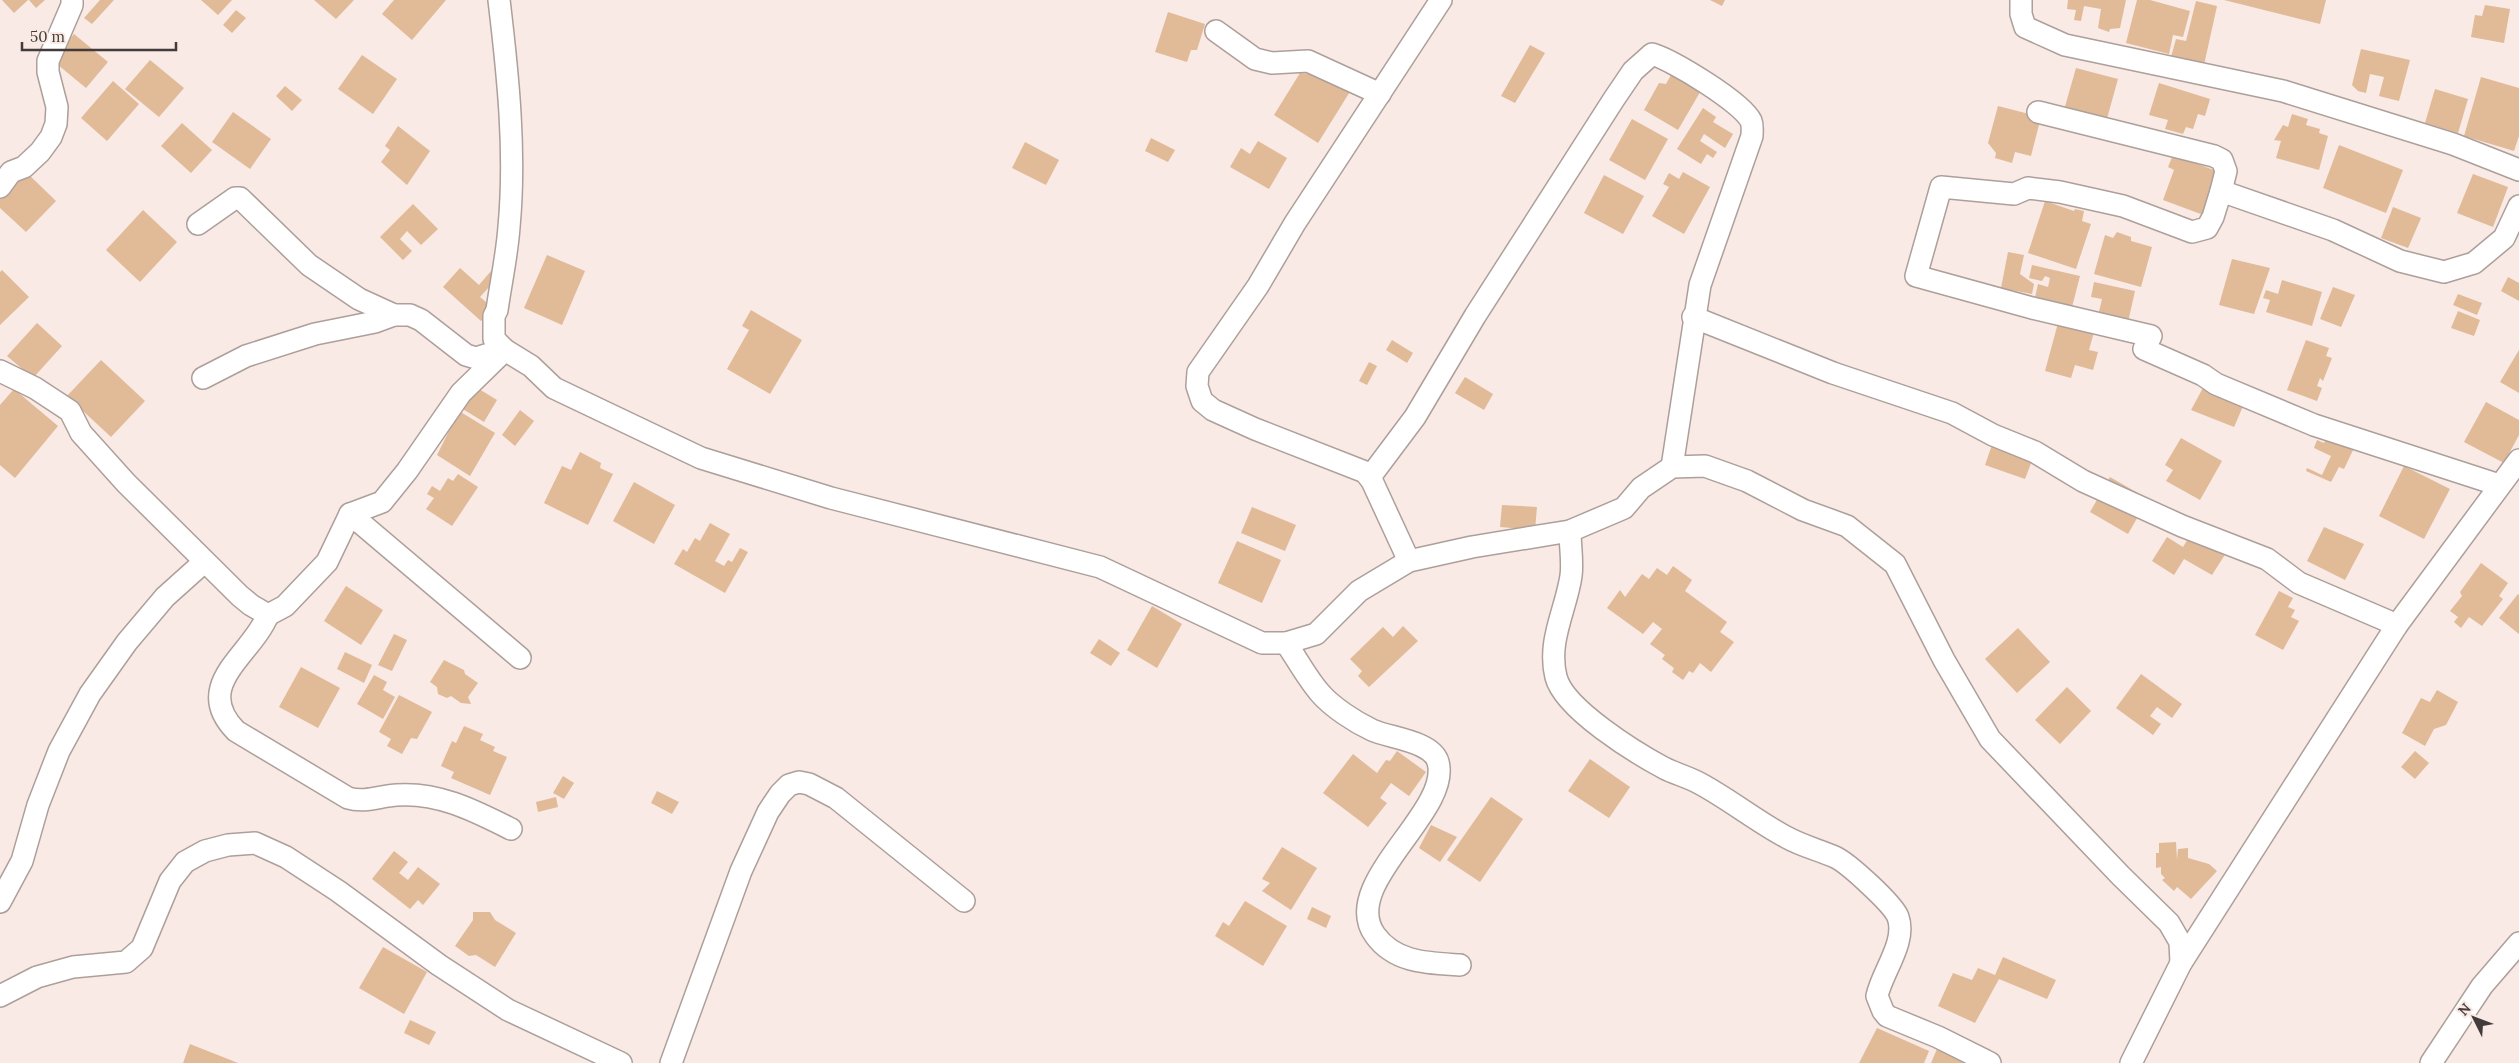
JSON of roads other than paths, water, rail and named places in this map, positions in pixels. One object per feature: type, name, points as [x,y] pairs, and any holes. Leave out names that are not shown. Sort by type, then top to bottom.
[{"type":"street","points":[[0,187],[11,172],[24,167],[40,152],[53,130],[56,107],[48,72],[48,61],[66,20],[72,0]]},
{"type":"street","points":[[499,0],[506,63],[512,151],[510,227],[497,310],[494,316],[494,339],[505,350],[531,366],[554,388],[701,458],[831,498],[1100,567],[1262,643],[1286,643],[1316,634],[1359,591],[1409,561],[1472,547],[1570,531],[1624,508],[1641,488],[1672,467],[1705,466],[1747,482],[1802,510],[1847,526],[1895,564],[1944,660],[1990,739],[2169,923],[2180,942],[2181,963]]},
{"type":"street","points":[[1409,561],[1370,477],[1365,472],[1255,429],[1213,410],[1202,402],[1197,386],[1198,372],[1205,359],[1258,286],[1295,223],[1441,0]]},
{"type":"street","points":[[2021,0],[2021,14],[2025,27],[2065,44],[2284,91],[2453,144],[2519,170]]},
{"type":"street","points":[[1216,31],[1255,59],[1277,63],[1308,60],[1380,94]]},
{"type":"street","points":[[1370,477],[1415,417],[1475,316],[1628,78],[1652,54],[1681,67],[1725,97],[1746,115],[1752,127],[1752,136],[1707,260],[1693,317],[1672,467]]},
{"type":"street","points":[[2038,112],[2214,156],[2222,160],[2226,171],[2213,217],[2207,228],[2192,232],[2123,206],[2060,192],[2028,188],[2014,194],[1941,187],[1916,276],[2032,308],[2151,336],[2144,349],[2281,412],[2329,431],[2396,450],[2499,485]]},
{"type":"street","points":[[2221,191],[2333,230],[2400,261],[2444,272],[2474,263],[2504,238],[2519,206]]},
{"type":"street","points":[[198,224],[235,198],[240,198],[309,265],[359,299],[394,315]]},
{"type":"street","points":[[203,378],[246,356],[315,334],[375,322],[394,315],[410,315],[421,320],[466,355],[476,358],[505,350]]},
{"type":"street","points":[[1693,317],[1833,373],[1952,413],[1993,435],[2034,452],[2082,481],[2182,526],[2267,559],[2299,583],[2397,624]]},
{"type":"street","points":[[505,350],[461,393],[407,471],[382,502],[350,514],[327,562],[285,606],[268,615],[258,634],[232,663],[222,681],[220,704],[224,718],[236,731],[348,798],[360,802],[398,795],[447,800],[511,829]]},
{"type":"street","points":[[0,370],[70,411],[81,433],[126,483],[204,562],[251,605],[268,615]]},
{"type":"street","points":[[2131,1063],[2181,963],[2397,624],[2519,460]]},
{"type":"street","points":[[350,514],[520,658]]},
{"type":"street","points":[[1570,531],[1571,576],[1557,625],[1554,651],[1556,678],[1569,698],[1585,715],[1628,747],[1665,768],[1699,784],[1786,837],[1836,858],[1856,873],[1884,898],[1898,918],[1898,939],[1877,996],[1883,1011],[1887,1016],[1938,1037],[1990,1063]]},
{"type":"street","points":[[0,902],[22,861],[38,805],[59,751],[90,694],[127,642],[164,597],[204,562]]},
{"type":"street","points":[[1286,643],[1320,694],[1372,730],[1426,749],[1438,760],[1440,777],[1432,797],[1377,880],[1370,896],[1368,914],[1370,929],[1383,945],[1400,956],[1423,963],[1460,965]]},
{"type":"street","points":[[671,1063],[741,871],[768,812],[780,794],[789,785],[799,782],[808,784],[836,798],[964,901]]},
{"type":"street","points":[[0,996],[37,977],[73,967],[126,962],[142,948],[170,880],[185,862],[206,852],[228,845],[255,843],[286,857],[338,891],[439,965],[508,1010],[622,1063]]},
{"type":"street","points":[[2431,1063],[2482,986],[2519,943]]}]
